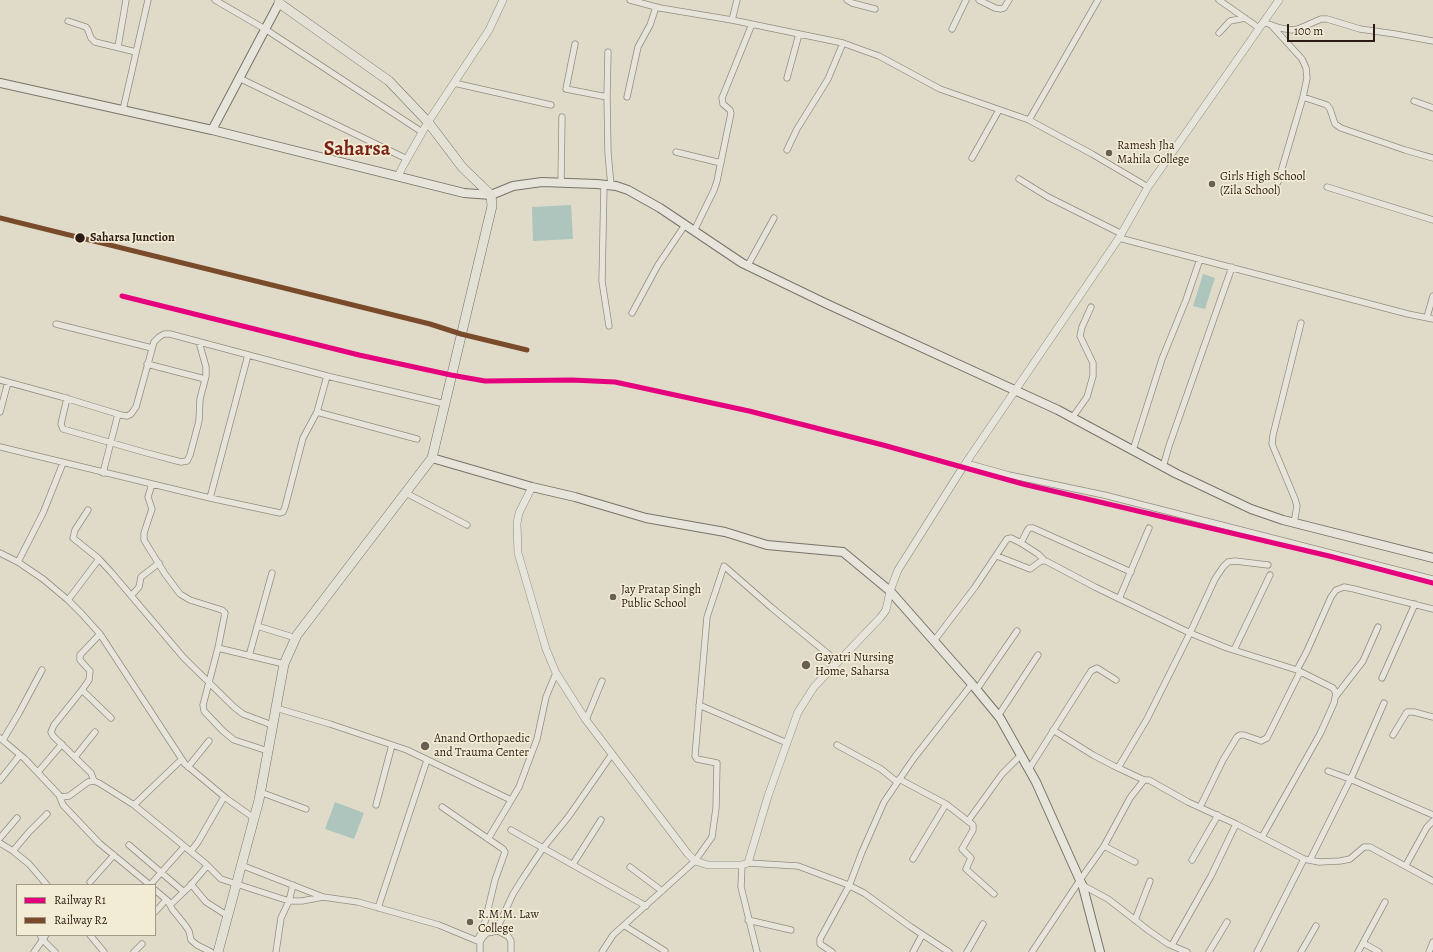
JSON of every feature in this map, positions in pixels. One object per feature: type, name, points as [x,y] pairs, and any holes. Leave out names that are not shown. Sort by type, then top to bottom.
[{"type":"highway","points":[[218,952],[260,792],[284,664],[296,638],[432,458],[492,206],[491,195],[462,167],[428,122],[389,81],[279,2]]},
{"type":"main road","points":[[212,130],[279,2]]},
{"type":"main road","points":[[0,83],[212,130],[464,193],[491,195],[513,186],[542,182],[608,185],[628,190],[660,208],[748,265],[827,304],[1072,418],[1163,467],[1251,508],[1294,523],[1433,558]]},
{"type":"main road","points":[[432,458],[646,518],[725,532],[767,545],[843,552],[890,591],[974,686],[998,716],[1036,782],[1081,882],[1100,952]]},
{"type":"street","points":[[118,47],[126,0]]},
{"type":"street","points":[[123,110],[148,0]]},
{"type":"street","points":[[215,0],[265,30],[422,132]]},
{"type":"street","points":[[398,176],[428,122],[489,30],[503,0]]},
{"type":"street","points":[[630,0],[656,7],[732,20],[843,43],[879,56],[940,89],[1030,120],[1148,187]]},
{"type":"street","points":[[732,20],[737,0]]},
{"type":"street","points":[[847,0],[852,3],[875,9]]},
{"type":"street","points":[[952,29],[966,0]]},
{"type":"street","points":[[980,0],[995,8],[1001,9],[1004,8],[1009,0]]},
{"type":"street","points":[[1030,120],[1098,0]]},
{"type":"street","points":[[1219,0],[1245,18],[1261,25],[1271,25],[1292,30],[1321,19],[1327,19],[1360,29],[1433,41]]},
{"type":"street","points":[[757,952],[741,887],[745,864],[798,712],[814,687],[886,610],[890,591],[898,570],[966,463],[1014,390],[1120,236],[1148,187],[1277,0]]},
{"type":"street","points":[[627,97],[638,47],[650,25],[656,7]]},
{"type":"street","points":[[1219,32],[1230,21],[1245,18]]},
{"type":"street","points":[[68,21],[86,27],[90,38],[95,42],[136,52]]},
{"type":"street","points":[[694,230],[714,190],[721,163],[730,113],[730,110],[723,104],[722,98],[752,24]]},
{"type":"street","points":[[1271,25],[1298,53],[1304,63],[1307,78],[1303,97],[1278,182]]},
{"type":"street","points":[[787,78],[799,34]]},
{"type":"street","points":[[787,150],[797,129],[828,80],[843,43]]},
{"type":"street","points":[[575,44],[566,89],[607,98]]},
{"type":"street","points":[[608,52],[608,185],[602,281],[609,326]]},
{"type":"street","points":[[239,78],[407,159]]},
{"type":"street","points":[[454,83],[550,105]]},
{"type":"street","points":[[1303,97],[1327,105],[1330,109],[1335,124],[1341,128],[1433,158]]},
{"type":"street","points":[[1414,101],[1433,108]]},
{"type":"street","points":[[972,158],[999,110]]},
{"type":"street","points":[[561,182],[562,117]]},
{"type":"street","points":[[676,152],[721,163]]},
{"type":"street","points":[[1019,179],[1048,197],[1120,236],[1200,259],[1408,314],[1433,319]]},
{"type":"street","points":[[1327,187],[1433,220]]},
{"type":"street","points":[[748,265],[774,218]]},
{"type":"street","points":[[632,314],[658,265],[685,225]]},
{"type":"street","points":[[1133,450],[1162,359],[1186,300],[1200,259]]},
{"type":"street","points":[[1163,467],[1232,267]]},
{"type":"street","points":[[1427,317],[1433,296]]},
{"type":"street","points":[[1072,418],[1087,397],[1093,376],[1093,363],[1080,336],[1090,307]]},
{"type":"street","points":[[1294,523],[1297,506],[1272,444],[1301,323]]},
{"type":"street","points":[[56,324],[152,348]]},
{"type":"street","points":[[0,380],[127,416],[134,411],[152,348],[158,336],[170,334],[327,376],[445,404]]},
{"type":"street","points":[[67,398],[61,424],[61,427],[65,430],[181,462],[187,461],[199,421],[200,399],[205,379],[206,367],[199,342]]},
{"type":"street","points":[[210,498],[248,355]]},
{"type":"street","points":[[147,364],[205,379]]},
{"type":"street","points":[[0,447],[277,514],[283,512],[285,507],[303,438],[317,412],[327,376]]},
{"type":"street","points":[[0,412],[8,382]]},
{"type":"street","points":[[317,412],[417,439]]},
{"type":"street","points":[[103,472],[118,414]]},
{"type":"street","points":[[18,562],[43,513],[63,463]]},
{"type":"street","points":[[966,463],[1008,475],[1104,495],[1433,579]]},
{"type":"street","points":[[152,484],[148,497],[152,509],[143,538],[165,574],[180,594],[190,600],[224,611],[225,615],[203,705],[204,711],[234,740],[268,751]]},
{"type":"street","points":[[532,487],[519,513],[517,522],[518,553],[546,649],[556,673],[586,720],[688,854],[695,861],[708,865],[776,864],[798,866],[864,893],[948,952]]},
{"type":"street","points":[[406,492],[467,525]]},
{"type":"street","points":[[88,510],[75,530],[73,538],[99,559],[184,658],[234,707],[241,713],[272,725]]},
{"type":"street","points":[[1021,543],[1029,528],[1033,528],[1131,572]]},
{"type":"street","points":[[1119,599],[1149,528]]},
{"type":"street","points":[[934,641],[997,556],[1007,538],[1011,538],[1038,554],[1044,560],[1119,599],[1190,633],[1234,650],[1299,671],[1333,688],[1336,696]]},
{"type":"street","points":[[0,553],[18,562],[43,579],[68,600],[100,634],[181,760],[224,797],[254,818]]},
{"type":"street","points":[[997,556],[1030,569],[1044,560]]},
{"type":"street","points":[[68,600],[99,559]]},
{"type":"street","points":[[1118,768],[1147,719],[1215,579],[1223,567],[1228,562],[1235,561],[1268,565]]},
{"type":"street","points":[[131,596],[139,587],[141,577],[159,563]]},
{"type":"street","points":[[602,952],[614,935],[695,861],[709,843],[713,834],[716,808],[717,764],[715,762],[697,759],[695,756],[707,616],[724,566],[772,608],[838,662]]},
{"type":"street","points":[[249,656],[272,573]]},
{"type":"street","points":[[1234,650],[1270,575]]},
{"type":"street","points":[[1200,807],[1223,760],[1237,738],[1240,735],[1244,735],[1261,741],[1267,738],[1299,671],[1331,597],[1336,590],[1344,587],[1433,609]]},
{"type":"street","points":[[1382,678],[1415,604]]},
{"type":"street","points":[[257,626],[296,638]]},
{"type":"street","points":[[1262,837],[1320,734],[1336,696],[1363,661],[1378,627]]},
{"type":"street","points":[[832,952],[820,944],[820,939],[849,886],[884,802],[914,758],[1017,632]]},
{"type":"street","points":[[94,781],[92,773],[53,736],[52,729],[89,680],[91,675],[89,668],[80,660],[80,655],[100,634]]},
{"type":"street","points":[[218,648],[284,664]]},
{"type":"street","points":[[998,716],[1038,655]]},
{"type":"street","points":[[1029,769],[1091,671],[1097,668],[1116,680]]},
{"type":"street","points":[[42,670],[19,713],[1,739],[38,772],[59,795],[63,805],[99,843],[149,884]]},
{"type":"street","points":[[488,839],[519,787],[537,739],[546,697],[556,673]]},
{"type":"street","points":[[586,720],[602,681]]},
{"type":"street","points":[[82,690],[111,718]]},
{"type":"street","points":[[1257,952],[1350,779],[1384,703]]},
{"type":"street","points":[[699,706],[727,716],[787,743]]},
{"type":"street","points":[[276,708],[392,745],[511,800]]},
{"type":"street","points":[[1393,736],[1407,712],[1414,712],[1433,717]]},
{"type":"street","points":[[1053,730],[1093,755],[1118,768],[1144,780],[1149,780],[1200,807],[1307,859],[1319,862],[1340,862],[1350,858],[1364,847],[1370,847],[1433,880]]},
{"type":"street","points":[[75,757],[95,732]]},
{"type":"street","points":[[188,767],[209,741]]},
{"type":"street","points":[[38,772],[62,744]]},
{"type":"street","points":[[376,805],[392,745]]},
{"type":"street","points":[[837,745],[898,780],[946,804],[973,825],[974,828],[962,849],[971,858],[966,869],[994,894]]},
{"type":"street","points":[[496,931],[513,894],[543,848],[569,816],[612,754]]},
{"type":"street","points":[[0,780],[20,755]]},
{"type":"street","points":[[968,821],[1002,774],[1021,755]]},
{"type":"street","points":[[134,805],[181,760]]},
{"type":"street","points":[[378,908],[427,760]]},
{"type":"street","points":[[1328,771],[1433,815]]},
{"type":"street","points":[[1032,952],[1081,882],[1104,846],[1130,798],[1144,780]]},
{"type":"street","points":[[59,795],[69,796],[88,782],[94,781],[134,805],[184,847],[191,851],[221,879],[289,901],[302,901],[323,897]]},
{"type":"street","points":[[260,792],[306,808]]},
{"type":"street","points":[[191,851],[198,842],[224,797]]},
{"type":"street","points":[[913,859],[946,804]]},
{"type":"street","points":[[442,807],[503,849],[505,852],[495,880],[483,930],[478,941],[480,952]]},
{"type":"street","points":[[13,851],[47,814]]},
{"type":"street","points":[[1192,860],[1218,815]]},
{"type":"street","points":[[0,838],[17,818]]},
{"type":"street","points":[[573,864],[601,820]]},
{"type":"street","points":[[1406,865],[1427,827],[1433,821]]},
{"type":"street","points":[[1172,945],[1211,876],[1236,824]]},
{"type":"street","points":[[511,830],[646,906]]},
{"type":"street","points":[[0,843],[29,864],[46,884]]},
{"type":"street","points":[[128,845],[184,892]]},
{"type":"street","points":[[1104,846],[1135,862]]},
{"type":"street","points":[[151,884],[184,847]]},
{"type":"street","points":[[90,882],[114,855]]},
{"type":"street","points":[[241,865],[323,897],[345,900],[439,925],[478,941]]},
{"type":"street","points":[[170,905],[208,866]]},
{"type":"street","points":[[630,867],[662,891]]},
{"type":"street","points":[[1135,920],[1150,881]]},
{"type":"street","points":[[1081,882],[1108,899],[1148,930],[1172,945],[1187,952]]},
{"type":"street","points":[[191,884],[206,902],[228,916]]},
{"type":"street","points":[[276,952],[281,918],[289,901],[293,885]]},
{"type":"street","points":[[156,891],[166,900],[188,928],[191,940],[201,948],[211,952]]},
{"type":"street","points":[[156,911],[166,900]]},
{"type":"street","points":[[1358,952],[1385,902]]},
{"type":"street","points":[[748,920],[792,930]]},
{"type":"street","points":[[1209,952],[1227,922]]},
{"type":"street","points":[[967,952],[983,924]]},
{"type":"street","points":[[625,926],[665,951]]},
{"type":"street","points":[[1301,952],[1316,926]]},
{"type":"street","points":[[478,941],[487,933],[496,931],[503,933],[508,936],[511,941],[511,952]]},
{"type":"street","points":[[913,952],[922,935]]},
{"type":"street","points":[[91,936],[104,952]]},
{"type":"street","points":[[34,952],[43,937],[55,952]]},
{"type":"street","points":[[1363,943],[1379,952]]},
{"type":"street","points":[[134,952],[142,944]]},
{"type":"street","points":[[1429,952],[1433,944]]},
{"type":"water","points":[[571,205],[573,239],[533,241],[532,207]]},
{"type":"water","points":[[1203,274],[1215,278],[1205,309],[1193,306]]},
{"type":"water","points":[[335,802],[364,813],[354,839],[325,829]]},
{"type":"railway","points":[[0,218],[430,324],[461,334],[527,350]]},
{"type":"rail line","name":"R2","points":[[0,218],[430,324],[461,334],[527,350]]},
{"type":"rail line","name":"R1","points":[[122,296],[359,355],[451,375],[485,381],[572,380],[615,382],[749,411],[883,445],[1023,484],[1329,556],[1433,583]]},
{"type":"place","name":"Ramesh Jha Mahila College","points":[[1109,153]]},
{"type":"place","name":"Girls High School (Zila School)","points":[[1212,184]]},
{"type":"place","name":"Saharsa Junction","points":[[80,238]]},
{"type":"place","name":"Jay Pratap Singh Public School","points":[[613,597]]},
{"type":"place","name":"Gayatri Nursing Home, Saharsa","points":[[806,665]]},
{"type":"place","name":"Anand Orthopaedic and Trauma Center","points":[[425,746]]},
{"type":"place","name":"R.M.M. Law College","points":[[470,922]]},
{"type":"district","name":"Saharsa","points":[[357,150]]}]
